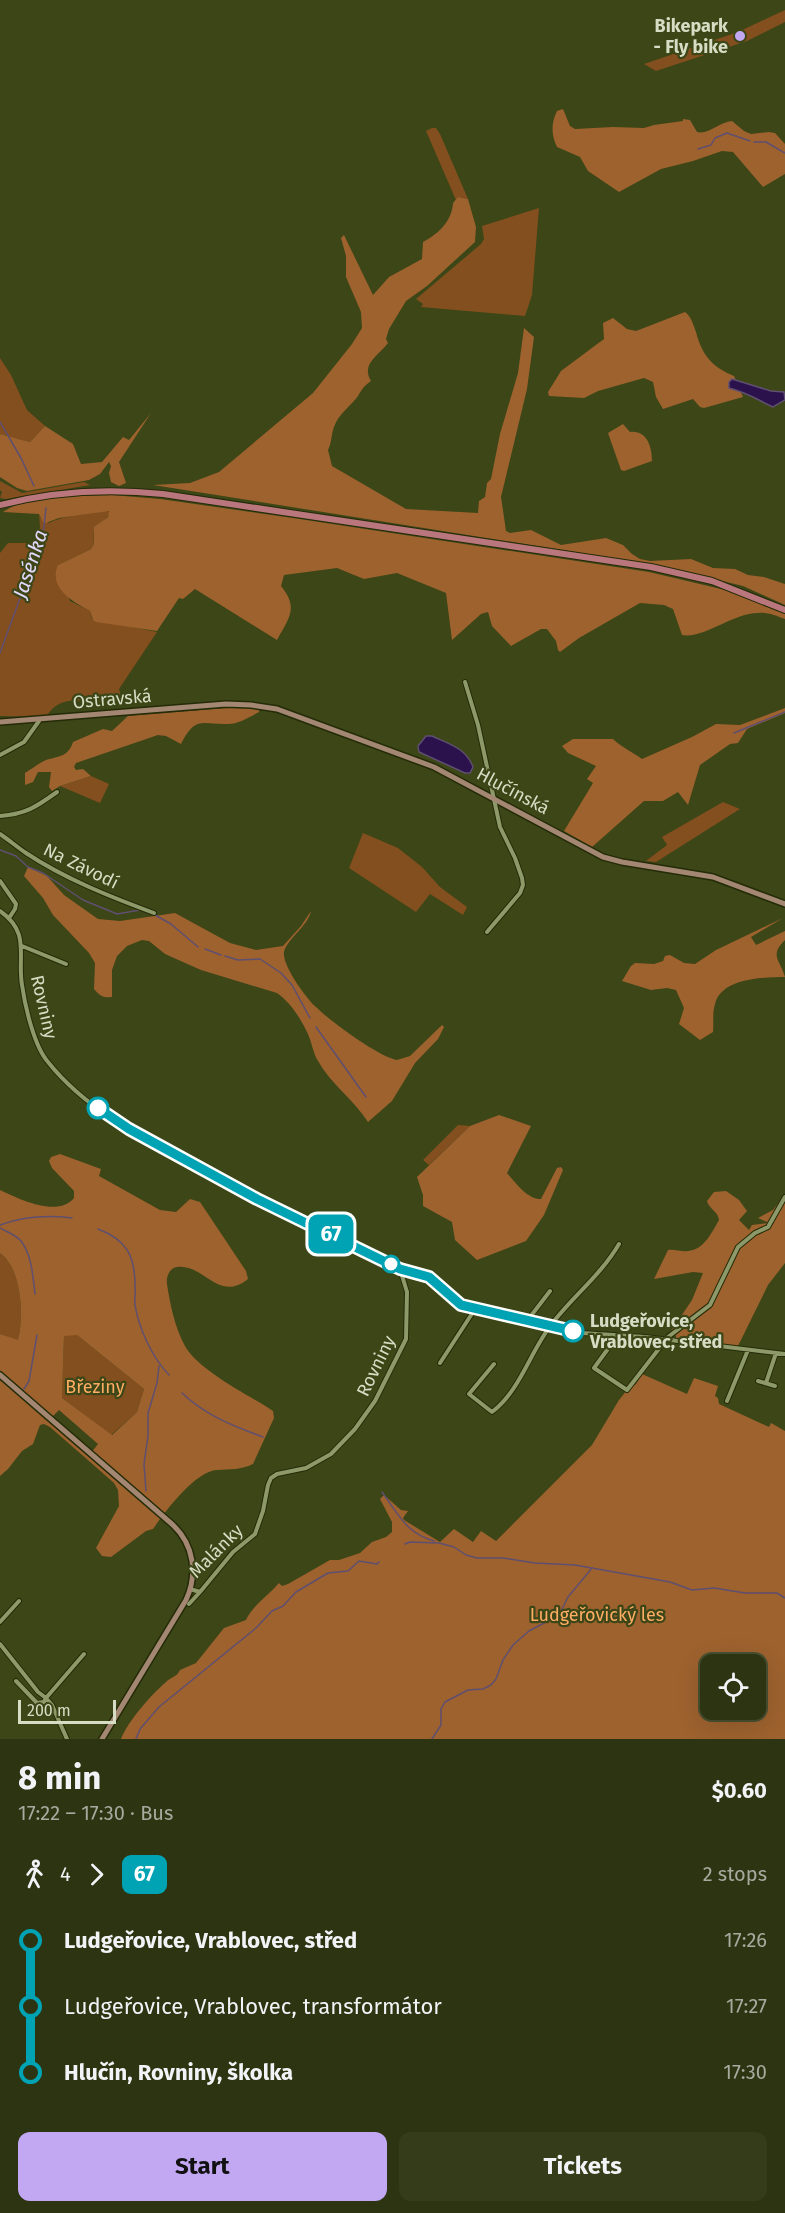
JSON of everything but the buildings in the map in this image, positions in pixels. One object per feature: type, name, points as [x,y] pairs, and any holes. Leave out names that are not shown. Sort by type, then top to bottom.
[{"type":"main road","points":[[0,505],[64,493],[113,490],[163,494],[651,567],[692,576],[749,594],[785,610]]},
{"type":"street","points":[[465,682],[500,827],[519,869],[523,885],[520,893],[487,933]]},
{"type":"street","name":"Hlučínská","points":[[226,704],[260,706],[291,713],[434,767],[610,859],[720,879],[785,904]]},
{"type":"street","name":"Ostravská","points":[[0,722],[39,721],[226,704]]},
{"type":"street","points":[[0,755],[24,742],[39,721]]},
{"type":"street","points":[[0,816],[17,815],[32,810],[57,792]]},
{"type":"street","name":"Na Závodí","points":[[0,834],[59,872],[118,900],[154,913]]},
{"type":"street","points":[[0,881],[16,904],[9,918]]},
{"type":"street","name":"Rovniny","points":[[0,911],[15,925],[22,946],[22,985],[38,1046],[51,1066],[76,1090],[111,1118],[184,1159],[279,1210],[400,1269],[407,1292],[406,1339],[386,1381],[360,1423],[325,1458]]},
{"type":"street","points":[[22,946],[66,964]]},
{"type":"street","points":[[618,1335],[594,1368],[627,1390],[666,1340],[710,1305],[738,1247],[755,1233],[768,1227],[785,1197]]},
{"type":"street","points":[[494,1364],[469,1394],[492,1412],[516,1384],[550,1326],[610,1259],[619,1244]]},
{"type":"street","points":[[400,1269],[429,1277],[457,1303],[527,1321],[582,1333],[785,1354]]},
{"type":"street","points":[[527,1321],[550,1291]]},
{"type":"street","points":[[440,1363],[475,1309]]},
{"type":"street","points":[[727,1401],[748,1350]]},
{"type":"street","points":[[766,1383],[776,1353]]},
{"type":"street","name":"Malánky","points":[[0,1375],[169,1520],[182,1533],[190,1550],[193,1572],[190,1589],[102,1739]]},
{"type":"street","points":[[758,1381],[775,1386]]},
{"type":"street","name":"Malánky","points":[[190,1589],[200,1592],[233,1552],[254,1536],[264,1511],[271,1478],[277,1474],[306,1468],[325,1458]]},
{"type":"street","points":[[189,1604],[200,1592]]},
{"type":"street","points":[[0,1622],[20,1601]]},
{"type":"street","points":[[0,1644],[38,1692],[52,1705],[67,1739]]},
{"type":"street","points":[[16,1681],[37,1703],[44,1702],[84,1654]]},
{"type":"green space","name":"Bikepark - Fly bike","points":[[785,10],[785,22],[747,41],[656,71],[644,64],[738,32]]},
{"type":"green space","points":[[563,109],[570,126],[575,129],[644,128],[683,121],[683,119],[690,120],[697,132],[706,132],[732,121],[751,134],[775,133],[785,144],[785,174],[763,187],[733,152],[722,151],[661,169],[619,192],[588,171],[580,157],[557,147],[553,124],[557,111]]},
{"type":"green space","points":[[436,128],[440,134],[468,199],[458,197],[456,200],[426,131]]},
{"type":"green space","points":[[458,197],[468,199],[476,227],[475,242],[427,286],[406,301],[389,329],[386,339],[388,343],[369,365],[368,375],[371,381],[336,422],[328,450],[332,466],[406,509],[478,513],[479,501],[485,497],[487,483],[491,479],[500,434],[518,373],[524,328],[534,337],[527,389],[501,497],[506,531],[510,533],[531,530],[561,545],[606,538],[623,545],[640,559],[650,561],[691,559],[713,568],[735,569],[748,575],[764,577],[785,584],[785,605],[743,586],[657,565],[153,485],[190,483],[219,472],[313,393],[352,344],[362,328],[361,312],[346,277],[346,256],[341,238],[344,235],[373,295],[389,277],[422,259],[423,242],[444,226],[453,203]]},
{"type":"green space","points":[[539,208],[532,295],[525,316],[421,307],[423,304],[416,299],[481,244],[484,239],[482,226]]},
{"type":"green space","points":[[685,312],[692,320],[705,354],[720,369],[734,376],[743,397],[704,408],[693,399],[663,409],[656,397],[653,382],[644,378],[598,391],[584,398],[549,396],[548,392],[561,371],[604,339],[603,323],[613,318],[627,329],[636,331]]},
{"type":"green space","points":[[0,358],[11,375],[27,410],[45,426],[30,442],[0,434]]},
{"type":"green space","points":[[151,413],[119,462],[126,483],[119,486],[111,482],[109,462],[100,474],[89,480],[27,491],[17,488],[0,477],[0,434],[30,442],[45,426],[73,444],[81,464],[102,462],[123,437],[129,440]]},
{"type":"green space","points":[[623,424],[630,432],[641,434],[647,440],[652,461],[624,471],[621,470],[608,433]]},
{"type":"green space","points":[[0,481],[22,493],[84,482],[90,485],[6,499],[0,498],[2,492]]},
{"type":"green space","points":[[112,495],[160,499],[293,518],[649,572],[738,593],[785,613],[785,619],[765,613],[748,614],[700,633],[682,635],[673,609],[664,605],[640,603],[579,638],[560,652],[556,641],[547,629],[541,629],[511,646],[492,626],[488,612],[481,614],[452,640],[446,593],[397,573],[364,579],[337,568],[284,575],[281,586],[291,607],[288,619],[277,640],[195,589],[183,599],[179,598],[157,631],[96,622],[90,611],[70,599],[59,587],[56,573],[58,565],[91,549],[94,544],[94,527],[108,517],[109,511],[59,518],[46,523],[39,514],[3,512],[40,500]]},
{"type":"green space","points":[[107,510],[110,513],[107,518],[94,531],[94,544],[91,549],[58,565],[70,601],[90,611],[92,619],[157,632],[119,689],[121,696],[113,701],[104,703],[73,700],[63,702],[54,707],[46,717],[0,716],[0,553],[8,543],[35,543],[40,527],[39,514],[41,519],[49,523]]},
{"type":"green space","points":[[240,707],[259,709],[259,712],[232,724],[196,725],[181,744],[166,736],[158,735],[76,763],[74,767],[76,770],[83,769],[91,776],[52,791],[49,787],[51,772],[38,772],[33,782],[25,785],[25,773],[43,761],[66,753],[73,742],[103,729],[112,731],[128,716]]},
{"type":"green space","points":[[785,708],[785,713],[747,729],[738,743],[730,744],[700,765],[688,805],[678,792],[663,801],[644,801],[592,847],[564,831],[593,783],[587,779],[596,766],[568,753],[562,746],[573,739],[613,739],[642,759],[716,724],[740,725]]},
{"type":"green space","points":[[91,776],[109,784],[100,803],[60,786]]},
{"type":"green space","points":[[723,802],[740,809],[656,862],[646,861],[667,845],[662,837]]},
{"type":"green space","points":[[363,833],[398,848],[422,867],[440,887],[467,907],[463,915],[430,894],[416,912],[349,868]]},
{"type":"green space","points":[[28,867],[47,876],[64,895],[98,919],[120,921],[175,913],[230,943],[256,950],[283,946],[311,911],[306,922],[286,947],[284,958],[301,989],[323,1013],[367,1046],[397,1060],[410,1056],[442,1025],[444,1027],[438,1039],[415,1063],[392,1101],[368,1122],[323,1069],[299,1017],[277,993],[201,970],[165,954],[149,941],[142,940],[127,946],[117,956],[112,970],[112,997],[100,995],[94,989],[95,963],[89,953],[53,915],[43,898],[24,876]]},
{"type":"green space","points":[[783,918],[751,937],[756,945],[785,931],[785,940],[780,945],[777,958],[785,977],[744,981],[726,989],[719,995],[715,1004],[713,1032],[700,1040],[679,1024],[684,1008],[676,990],[667,988],[651,990],[622,981],[635,963],[654,964],[670,955],[684,963],[695,964],[716,950]]},
{"type":"green space","points":[[499,1115],[531,1126],[507,1173],[522,1190],[541,1199],[557,1168],[561,1167],[563,1170],[544,1215],[526,1241],[477,1260],[455,1240],[452,1222],[423,1206],[423,1195],[417,1177],[470,1126]]},
{"type":"green space","points":[[458,1125],[470,1126],[429,1165],[423,1160]]},
{"type":"green space","points":[[60,1154],[101,1169],[99,1176],[160,1210],[176,1212],[190,1199],[200,1202],[246,1271],[248,1279],[228,1287],[187,1268],[172,1269],[167,1284],[178,1332],[185,1346],[201,1364],[225,1382],[273,1411],[274,1418],[253,1464],[208,1472],[199,1477],[181,1494],[153,1529],[146,1531],[111,1557],[102,1556],[96,1548],[119,1506],[118,1490],[114,1483],[50,1427],[40,1425],[33,1444],[22,1451],[0,1476],[0,1334],[18,1340],[21,1306],[13,1270],[0,1253],[0,1190],[38,1205],[49,1207],[67,1204],[74,1198],[74,1191],[52,1168],[49,1161],[51,1157]],"holes":[[[77,1335],[144,1389],[137,1412],[112,1435],[62,1398],[64,1336]],[[59,1410],[98,1444],[91,1453],[51,1418]]]},
{"type":"green space","points":[[726,1191],[739,1200],[747,1211],[739,1220],[749,1230],[752,1225],[769,1223],[758,1218],[773,1210],[785,1194],[785,1263],[768,1285],[738,1346],[677,1339],[674,1332],[667,1337],[692,1300],[703,1273],[693,1272],[654,1279],[668,1250],[694,1250],[707,1240],[719,1220],[707,1201],[714,1192]]},
{"type":"green space","points":[[0,1253],[13,1270],[20,1294],[21,1319],[18,1341],[0,1334]]},
{"type":"green space","name":"Březiny","points":[[64,1335],[77,1335],[144,1389],[137,1412],[111,1435],[62,1398]]},
{"type":"green space","name":"Ludgeřovický les","points":[[642,1374],[687,1394],[694,1378],[718,1386],[715,1396],[719,1404],[769,1427],[771,1423],[785,1431],[785,1739],[121,1739],[134,1716],[160,1687],[180,1670],[196,1663],[224,1628],[246,1620],[256,1605],[279,1583],[282,1586],[288,1584],[330,1560],[339,1560],[360,1553],[372,1542],[392,1532],[392,1522],[380,1499],[384,1495],[401,1510],[408,1511],[404,1520],[440,1542],[454,1529],[473,1542],[481,1531],[496,1541],[592,1445],[627,1390],[636,1384]]},
{"type":"shaded area","points":[[732,379],[771,391],[784,392],[785,400],[773,407],[729,388],[729,382]]},
{"type":"shaded area","points":[[426,736],[432,736],[451,744],[466,755],[473,767],[470,773],[465,773],[419,752],[418,746]]},
{"type":"waterway","points":[[698,149],[711,145],[715,138],[727,133],[750,141]]},
{"type":"waterway","points":[[754,142],[766,142],[785,153]]},
{"type":"waterway","name":"Jasénka","points":[[0,422],[34,486]]},
{"type":"waterway","name":"Jasénka","points":[[0,653],[43,535],[46,508]]},
{"type":"waterway","points":[[734,733],[785,712]]},
{"type":"waterway","points":[[0,850],[16,856],[28,867],[43,873],[83,900],[117,914],[140,910],[155,915],[171,924],[198,947]]},
{"type":"waterway","points":[[205,949],[221,955]]},
{"type":"waterway","points":[[225,956],[238,960],[260,959],[281,973],[292,985],[310,1018]]},
{"type":"waterway","points":[[316,1027],[366,1097]]},
{"type":"waterway","points":[[0,1225],[35,1217],[72,1218]]},
{"type":"waterway","points":[[0,1228],[17,1237],[25,1247],[35,1294]]},
{"type":"waterway","points":[[98,1229],[116,1238],[131,1258],[135,1275],[135,1305],[140,1324],[152,1351],[169,1375]]},
{"type":"waterway","points":[[24,1389],[29,1381],[37,1335]]},
{"type":"waterway","points":[[146,1491],[144,1464],[148,1413],[157,1383],[159,1366]]},
{"type":"waterway","points":[[182,1393],[210,1414],[263,1437]]},
{"type":"waterway","points":[[382,1492],[410,1528],[424,1538],[434,1541]]},
{"type":"waterway","points":[[405,1544],[410,1542],[439,1543],[477,1558],[503,1558],[535,1563],[575,1565],[670,1582],[692,1590],[714,1588],[745,1593],[777,1593],[785,1598]]},
{"type":"waterway","points":[[136,1739],[140,1729],[159,1707],[256,1628],[272,1611],[283,1606],[296,1592],[328,1573],[348,1571],[359,1561],[377,1564],[379,1562]]},
{"type":"waterway","points":[[432,1739],[441,1725],[441,1709],[445,1702],[468,1690],[483,1689],[491,1685],[513,1645],[529,1631],[559,1615],[568,1597],[592,1568]]},
{"type":"bus line","name":"67","points":[[98,1108],[129,1129],[257,1199],[400,1269],[429,1277],[464,1307],[573,1331]]},
{"type":"place","name":"Bikepark - Fly bike","points":[[740,36]]},
{"type":"place","name":"Ludgeřovice, Vrablovec, střed","points":[[573,1331]]}]
